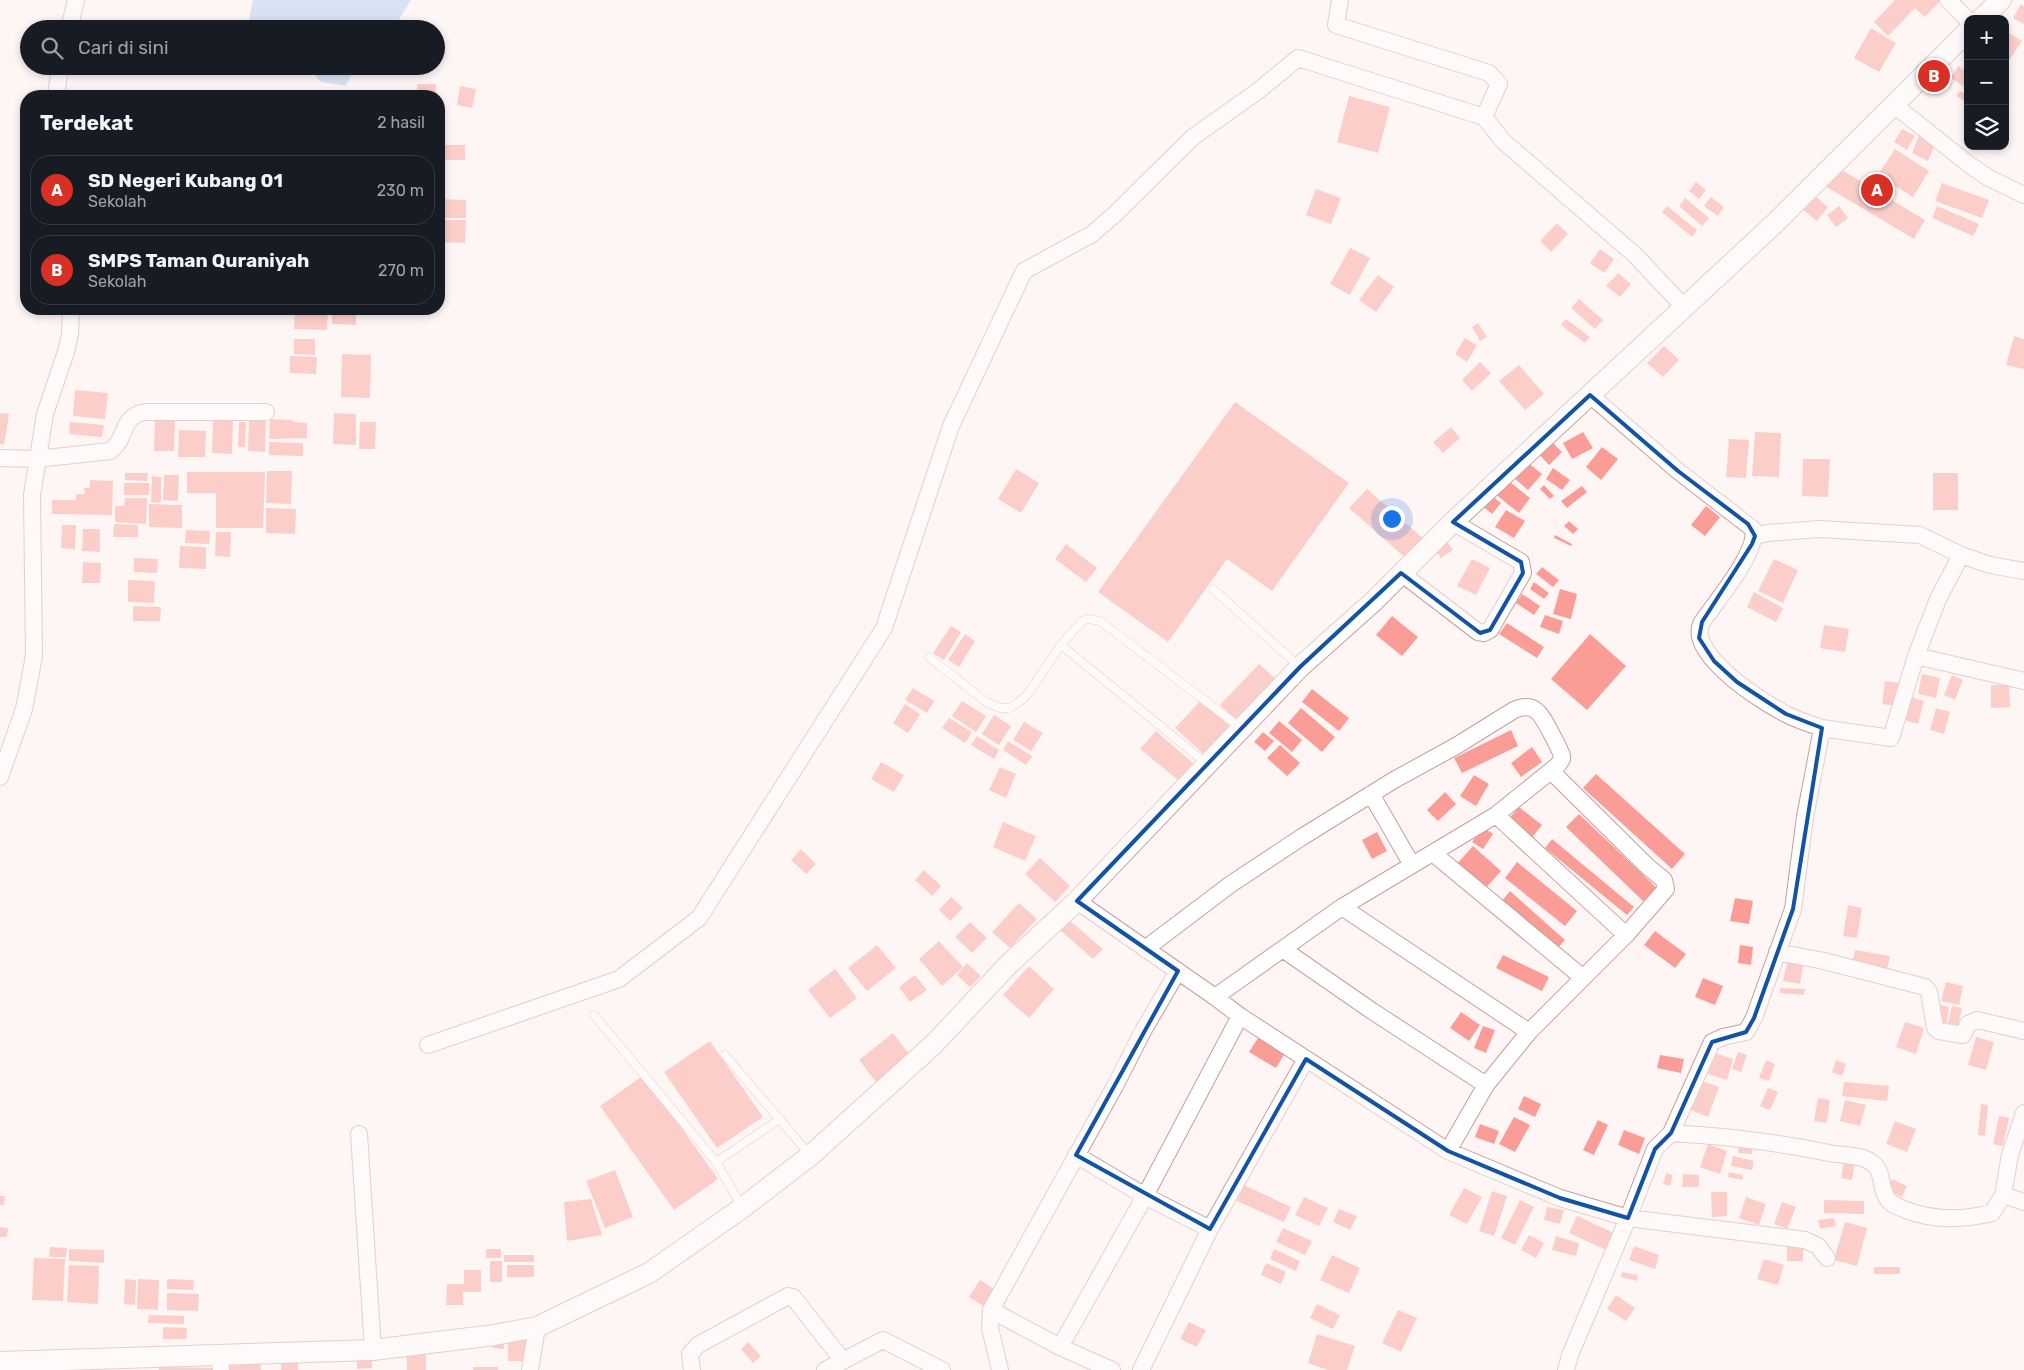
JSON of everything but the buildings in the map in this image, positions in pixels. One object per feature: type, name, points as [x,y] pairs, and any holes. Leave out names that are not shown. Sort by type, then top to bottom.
[{"type":"street","points":[[71,20],[76,0]]},
{"type":"street","points":[[1340,0],[1336,26],[1494,79],[1484,116]]},
{"type":"street","points":[[1948,0],[1964,16]]},
{"type":"street","points":[[1985,15],[2001,0]]},
{"type":"street","points":[[0,1362],[221,1363],[373,1350],[538,1328],[649,1273],[742,1208],[811,1155],[934,1044],[1008,965],[1077,902],[1300,667],[1773,225],[1964,35]]},
{"type":"street","points":[[428,1045],[619,979],[700,918],[884,628],[951,426],[1024,270],[1092,234],[1115,214],[1193,137],[1258,91],[1298,58],[1484,116],[1503,141],[1635,255],[1685,308]]},
{"type":"street","points":[[57,90],[59,75]]},
{"type":"street","points":[[1894,105],[1971,166],[1989,178],[2024,195]]},
{"type":"street","points":[[0,777],[24,709],[34,656],[32,495],[45,414],[66,352],[70,334],[71,315]]},
{"type":"street","points":[[1590,396],[1678,471],[1748,524],[1753,530],[1755,536],[1747,556],[1699,626],[1699,638],[1714,661],[1737,682],[1786,714],[1822,728],[1891,738],[1916,656],[1938,599],[1961,555]]},
{"type":"street","points":[[0,458],[37,460],[110,451],[115,448],[128,420],[135,414],[145,412],[266,412]]},
{"type":"street","points":[[1401,573],[1478,632],[1490,630],[1523,573],[1521,562],[1453,522]]},
{"type":"street","points":[[1755,536],[1768,533],[1819,529],[1920,535],[1961,555],[1990,565],[2024,571]]},
{"type":"street","points":[[1916,656],[2024,682]]},
{"type":"street","points":[[1145,949],[1231,884],[1394,780],[1456,746],[1507,714],[1523,707],[1535,710],[1541,715],[1559,748],[1562,759],[1551,771],[1496,815],[1434,854],[1342,907],[1284,950],[1215,997]]},
{"type":"street","points":[[1566,1370],[1570,1354],[1655,1149],[1670,1133],[1712,1042],[1746,1032],[1754,1018],[1793,908],[1802,835],[1822,728]]},
{"type":"street","points":[[1448,1151],[1486,1085],[1529,1032],[1626,935],[1664,893],[1666,883],[1551,771]]},
{"type":"street","points":[[1371,794],[1412,865]]},
{"type":"street","points":[[1496,815],[1626,935]]},
{"type":"street","points":[[1434,854],[1582,977]]},
{"type":"street","points":[[1077,902],[1240,1016],[1448,1151],[1560,1198],[1628,1218],[1806,1240],[1818,1246],[1827,1258]]},
{"type":"street","points":[[1342,907],[1529,1032]]},
{"type":"street","points":[[1284,950],[1372,1011],[1486,1085]]},
{"type":"street","points":[[1777,952],[1824,961],[1925,987],[1929,992],[1935,1028],[1939,1031],[1963,1035],[1968,1024],[1978,1020],[2024,1031]]},
{"type":"street","points":[[1000,1370],[990,1328],[991,1310],[1115,1086],[1143,1031],[1178,972]]},
{"type":"street","points":[[1060,1346],[1145,1196],[1240,1016]]},
{"type":"street","points":[[1141,1370],[1210,1229],[1306,1058]]},
{"type":"street","points":[[1670,1133],[1781,1143],[1840,1155],[1860,1157],[1874,1164],[1880,1172],[1888,1200],[1903,1209],[1936,1218],[1960,1218],[1992,1212],[2003,1195],[2010,1155],[2024,1113]]},
{"type":"street","points":[[359,1134],[373,1350]]},
{"type":"street","points":[[1076,1155],[1145,1196],[1210,1229]]},
{"type":"street","points":[[2003,1195],[2024,1202]]},
{"type":"street","points":[[692,1370],[690,1354],[698,1345],[788,1296],[793,1297],[843,1361]]},
{"type":"street","points":[[991,1310],[1060,1346],[1112,1370]]},
{"type":"street","points":[[530,1370],[538,1328]]},
{"type":"street","points":[[825,1370],[883,1340],[942,1370]]},
{"type":"lane","points":[[1213,589],[1300,667]]},
{"type":"lane","points":[[929,657],[986,702],[1000,708],[1010,708],[1020,702],[1027,694],[1061,645],[1082,621],[1088,619],[1100,620],[1241,728]]},
{"type":"lane","points":[[1061,645],[1208,765]]},
{"type":"lane","points":[[594,1015],[716,1162],[742,1208]]},
{"type":"lane","points":[[725,1055],[811,1155]]},
{"type":"lane","points":[[716,1162],[780,1119]]},
{"type":"highlighted area","points":[[1590,395],[1678,471],[1748,524],[1755,536],[1752,544],[1702,622],[1699,638],[1714,661],[1737,682],[1786,714],[1822,728],[1793,909],[1754,1018],[1746,1032],[1712,1042],[1671,1133],[1655,1149],[1628,1218],[1560,1198],[1448,1151],[1306,1059],[1210,1229],[1076,1155],[1178,971],[1077,901],[1300,667],[1401,573],[1480,633],[1490,630],[1523,573],[1521,562],[1453,522]]},
{"type":"water","points":[[253,0],[411,0],[399,20],[249,20]]},
{"type":"water","points":[[314,75],[352,75],[346,86],[321,82]]},
{"type":"place","name":"SMPS Taman Quraniyah","points":[[1934,76]]},
{"type":"place","name":"SD Negeri Kubang 01","points":[[1877,190]]}]
